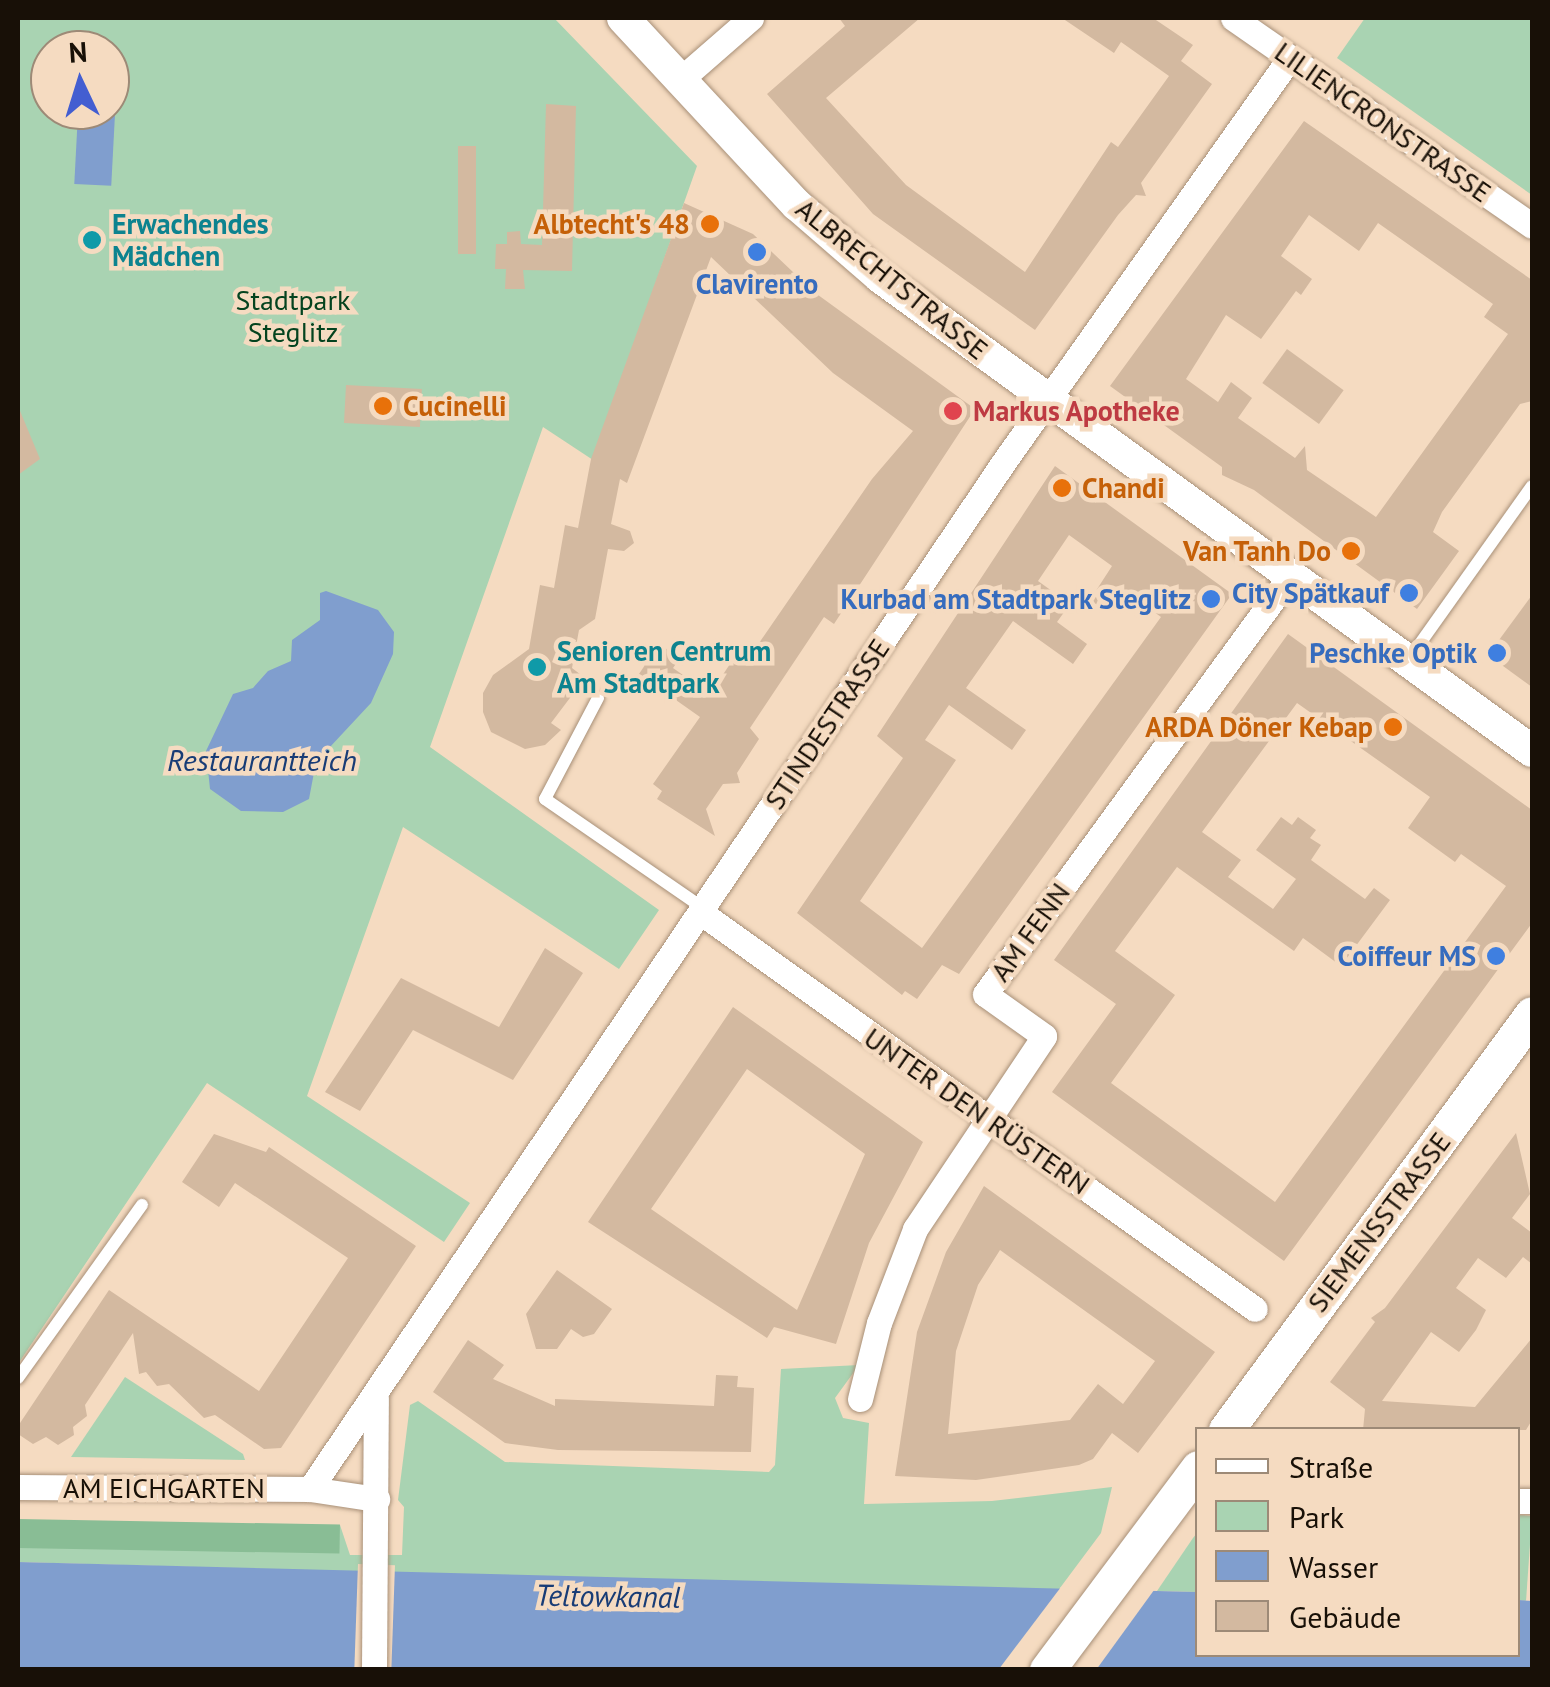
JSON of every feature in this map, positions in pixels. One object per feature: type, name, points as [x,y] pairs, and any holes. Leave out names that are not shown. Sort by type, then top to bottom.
[{"type":"main road","name":"SIEMENSSTRASSE","points":[[1228,1427],[1532,1014]]},
{"type":"main road","points":[[1047,1670],[1195,1472]]},
{"type":"street","name":"ALBRECHTSTRASSE","points":[[623,18],[823,230],[1047,400],[1532,751]]},
{"type":"street","points":[[681,79],[751,18]]},
{"type":"street","name":"LILIENCRONSTRASSE","points":[[1233,18],[1532,226]]},
{"type":"street","name":"STINDESTRASSE","points":[[310,1490],[376,1398],[1047,400],[1290,58]]},
{"type":"street","name":"AM FENN","points":[[860,1399],[879,1323],[915,1229],[986,1117],[1044,1036],[985,994],[1290,576]]},
{"type":"street","name":"UNTER DEN RÜSTERN","points":[[701,910],[1255,1309]]},
{"type":"street","points":[[374,1670],[376,1398]]},
{"type":"street","name":"AM EICHGARTEN","points":[[18,1487],[310,1490]]},
{"type":"street","points":[[310,1490],[377,1499]]},
{"type":"lane","points":[[1407,661],[1532,486]]},
{"type":"lane","points":[[598,698],[546,799],[701,910]]},
{"type":"lane","points":[[18,1378],[142,1205]]},
{"type":"green space","name":"Stadtpark Steglitz","points":[[18,18],[554,18],[697,166],[593,460],[543,427],[430,747],[659,910],[619,969],[403,827],[307,1096],[470,1203],[444,1242],[207,1083],[18,1364]]},
{"type":"green space","points":[[1365,18],[1532,18],[1532,195],[1337,58]]},
{"type":"green space","points":[[859,1365],[835,1398],[843,1418],[869,1423],[864,1504],[992,1501],[1112,1487],[1101,1533],[1057,1592],[18,1562],[18,1522],[340,1525],[350,1555],[402,1555],[404,1507],[398,1500],[410,1405],[418,1401],[505,1462],[769,1472],[775,1465],[781,1369]]},
{"type":"green space","points":[[125,1377],[243,1454],[245,1460],[71,1457]]},
{"type":"green space","points":[[1520,1515],[1532,1516],[1526,1601],[1520,1600]]},
{"type":"green space","points":[[18,1519],[340,1525],[339,1554],[18,1548]]},
{"type":"green space","points":[[1195,1536],[1195,1592],[1157,1591]]},
{"type":"water","points":[[77,130],[114,130],[111,186],[74,184]]},
{"type":"water","name":"Restaurantteich","points":[[326,591],[378,610],[394,632],[393,654],[371,703],[316,762],[309,799],[283,812],[241,811],[210,789],[206,751],[233,694],[253,688],[268,671],[291,661],[292,640],[320,620],[320,593]]},
{"type":"water","name":"Teltowkanal","points":[[18,1562],[1195,1592],[1195,1657],[1520,1657],[1520,1600],[1532,1601],[1532,1669],[18,1667]]},
{"type":"pier","points":[[358,1564],[395,1565],[391,1670],[354,1669]]},
{"type":"pier","points":[[1157,1586],[1096,1670],[999,1669],[1061,1587]]},
{"type":"building","points":[[839,18],[920,18],[826,98],[906,185],[1025,272],[1111,142],[1118,147],[1169,76],[1121,42],[1114,53],[1062,18],[1153,18],[1193,45],[1181,61],[1212,84],[1141,183],[1146,196],[1136,195],[1118,215],[1035,330],[873,214],[767,94],[845,26]]},
{"type":"building","points":[[546,104],[576,106],[572,271],[523,270],[525,289],[505,289],[506,269],[495,269],[496,244],[507,244],[507,232],[520,231],[521,244],[542,245]]},
{"type":"building","points":[[1304,121],[1532,280],[1532,401],[1520,404],[1442,512],[1433,532],[1459,551],[1417,609],[1254,490],[1222,475],[1222,467],[1110,386]],"holes":[[[1309,215],[1359,251],[1378,223],[1493,304],[1484,317],[1508,334],[1376,517],[1307,470],[1305,446],[1295,458],[1238,418],[1252,398],[1231,382],[1218,402],[1186,379],[1226,315],[1261,339],[1296,291],[1301,295],[1312,279],[1281,256]]]},
{"type":"building","points":[[458,146],[476,146],[476,254],[458,254]]},
{"type":"building","points":[[684,203],[753,234],[814,292],[975,409],[834,624],[824,617],[750,728],[759,739],[737,773],[740,783],[723,784],[706,809],[715,836],[657,799],[662,791],[653,784],[700,717],[639,674],[659,644],[680,658],[673,668],[710,694],[738,652],[748,659],[872,479],[913,431],[833,373],[711,257],[627,483],[620,479],[611,524],[630,531],[634,543],[624,551],[608,549],[595,619],[579,630],[572,668],[585,678],[551,723],[561,730],[545,745],[525,749],[491,732],[483,712],[483,693],[493,675],[529,649],[540,585],[554,588],[565,525],[578,528],[591,459]]},
{"type":"building","points":[[1287,349],[1344,390],[1319,424],[1262,383]]},
{"type":"building","name":"Cucinelli","points":[[346,385],[422,389],[420,427],[344,423]]},
{"type":"building","points":[[18,406],[40,459],[18,475]]},
{"type":"building","points":[[1055,466],[1232,594],[959,974],[942,965],[917,999],[905,991],[902,995],[797,913],[903,758],[877,736]],"holes":[[[1069,535],[1112,566],[1090,600],[1109,613],[1124,590],[1161,617],[922,948],[860,901],[956,760],[925,740],[949,705],[1012,750],[1026,730],[966,688],[1013,621],[1073,664],[1087,644],[1057,622],[1070,604],[1038,581]]]},
{"type":"building","points":[[1532,595],[1532,687],[1488,655]]},
{"type":"building","points":[[1288,634],[1532,810],[1532,923],[1284,1261],[1052,1092],[1116,1004],[1054,960]],"holes":[[[1297,703],[1430,797],[1408,828],[1455,862],[1461,854],[1506,886],[1275,1202],[1111,1083],[1175,995],[1115,951],[1177,867],[1294,951],[1303,938],[1341,966],[1390,900],[1374,888],[1365,899],[1311,860],[1321,845],[1310,838],[1316,830],[1298,817],[1292,825],[1281,817],[1256,850],[1296,879],[1273,909],[1228,877],[1241,860],[1202,832]]]},
{"type":"building","points":[[545,948],[583,973],[513,1080],[413,1030],[360,1111],[325,1092],[401,978],[499,1027]]},
{"type":"building","points":[[733,1007],[923,1142],[869,1243],[836,1344],[774,1327],[767,1338],[588,1222]],"holes":[[[747,1069],[865,1154],[797,1310],[651,1209]]]},
{"type":"building","points":[[1516,1133],[1530,1194],[1512,1218],[1532,1233],[1532,1264],[1523,1257],[1506,1278],[1478,1258],[1456,1288],[1486,1310],[1476,1330],[1459,1352],[1431,1332],[1382,1401],[1475,1407],[1532,1338],[1532,1420],[1526,1430],[1363,1427],[1365,1409],[1330,1382],[1375,1322],[1371,1318],[1385,1308]]},
{"type":"building","points":[[214,1134],[266,1152],[269,1147],[416,1246],[281,1448],[264,1449],[215,1415],[204,1418],[169,1384],[157,1386],[146,1372],[139,1374],[133,1333],[85,1405],[87,1416],[73,1427],[74,1435],[58,1445],[46,1437],[33,1444],[18,1434],[18,1426],[109,1290],[259,1391],[348,1258],[235,1183],[219,1207],[182,1182]]},
{"type":"building","points":[[984,1186],[1215,1352],[1138,1453],[1112,1433],[1093,1459],[1079,1465],[976,1480],[895,1476],[917,1332],[946,1252]],"holes":[[[1000,1250],[1155,1361],[1123,1404],[1098,1384],[1070,1420],[948,1434],[956,1351],[978,1285]]]},
{"type":"building","points":[[557,1270],[612,1309],[594,1334],[583,1337],[571,1329],[557,1349],[536,1349],[526,1314]]},
{"type":"building","points":[[468,1340],[504,1365],[493,1379],[555,1406],[555,1399],[714,1406],[716,1375],[738,1376],[737,1387],[754,1388],[751,1452],[558,1450],[505,1443],[433,1392]]},
{"type":"place","name":"Albtecht's 48","points":[[710,224]]},
{"type":"place","name":"Erwachendes Mädchen","points":[[92,240]]},
{"type":"place","name":"Clavirento","points":[[757,252]]},
{"type":"place","name":"Cucinelli","points":[[383,406]]},
{"type":"place","name":"Markus Apotheke","points":[[953,411]]},
{"type":"place","name":"Chandi","points":[[1062,488]]},
{"type":"place","name":"Van Tanh Do","points":[[1351,551]]},
{"type":"place","name":"City Spätkauf","points":[[1409,593]]},
{"type":"place","name":"Kurbad am Stadtpark Steglitz","points":[[1211,599]]},
{"type":"place","name":"Peschke Optik","points":[[1497,653]]},
{"type":"place","name":"Senioren Centrum Am Stadtpark","points":[[537,667]]},
{"type":"place","name":"ARDA Döner Kebap","points":[[1393,727]]},
{"type":"place","name":"Coiffeur MS","points":[[1496,956]]}]
